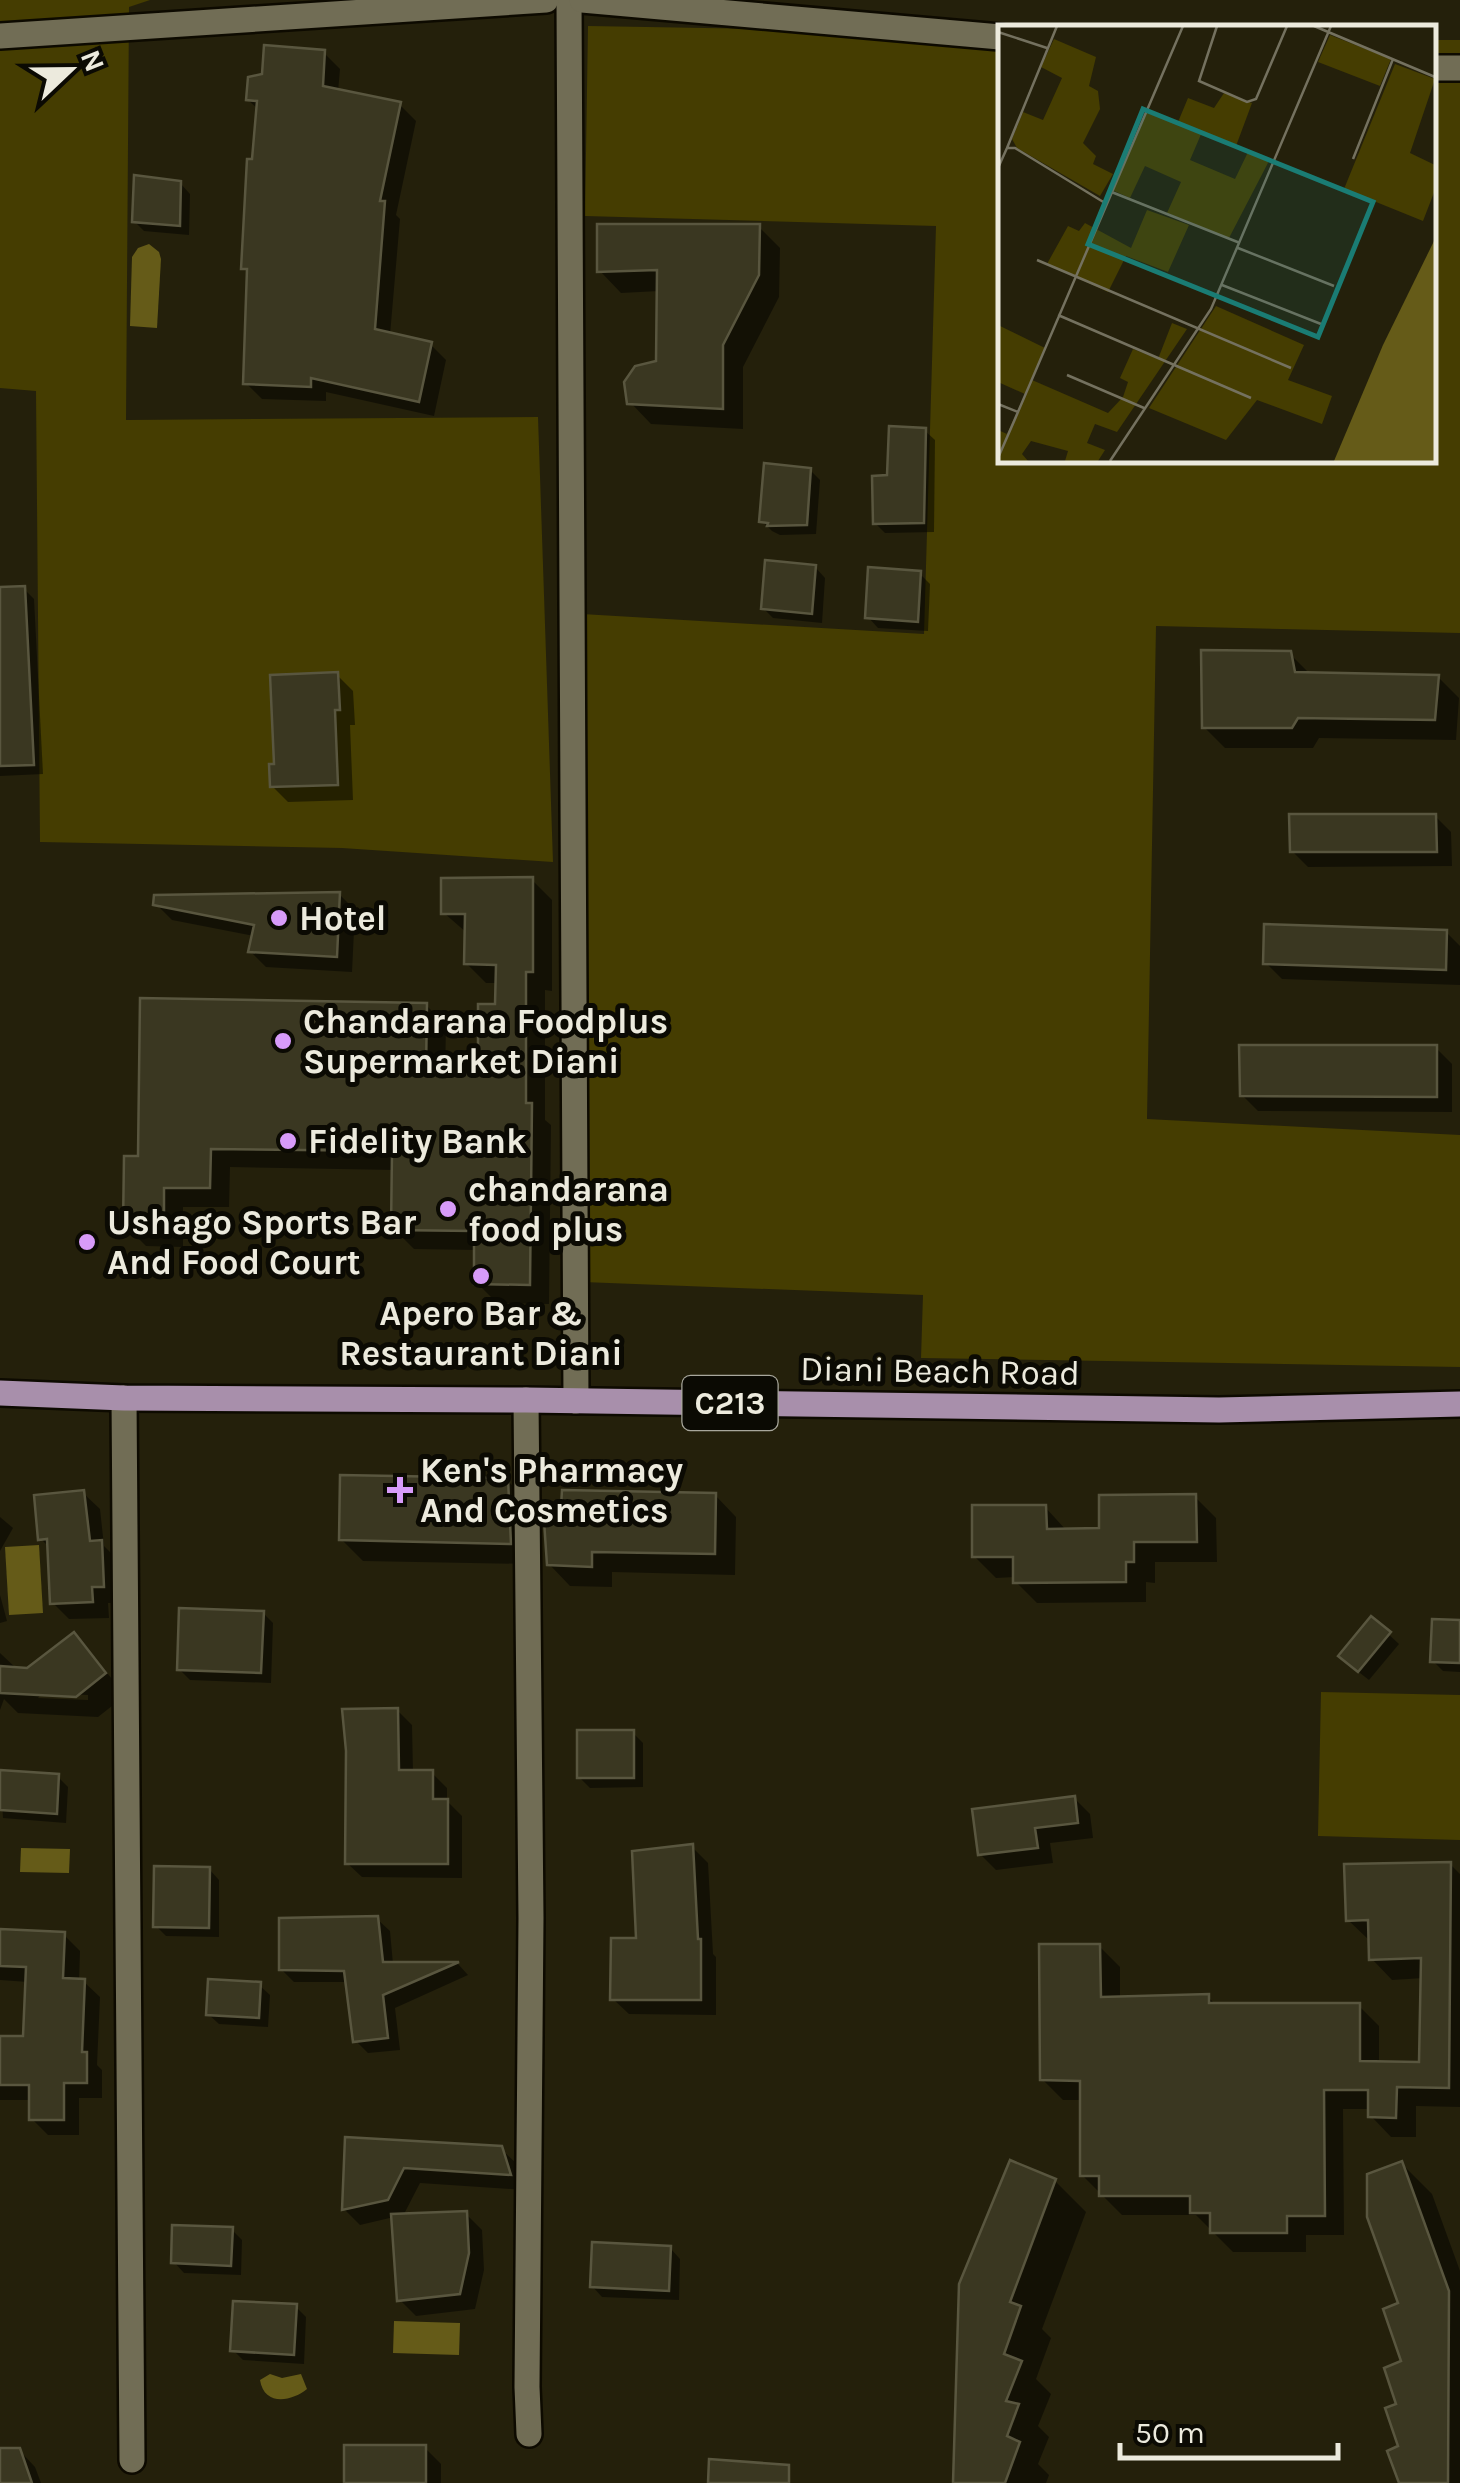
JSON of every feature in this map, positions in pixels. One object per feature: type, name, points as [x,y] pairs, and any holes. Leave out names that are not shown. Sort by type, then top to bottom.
[{"type":"main road","name":"Diani Beach Road","points":[[0,1393],[124,1398],[576,1400],[1208,1410],[1460,1404]]},
{"type":"street","points":[[0,36],[447,2],[546,0]]},
{"type":"street","points":[[570,0],[576,1400]]},
{"type":"street","points":[[582,0],[998,37]]},
{"type":"street","points":[[124,1398],[132,2460]]},
{"type":"street","points":[[526,1400],[531,1918],[529,2434]]},
{"type":"shaded area","points":[[0,0],[150,0],[129,7],[126,420],[538,417],[553,862],[342,848],[40,842],[36,391],[0,388]]},
{"type":"shaded area","points":[[588,26],[998,33],[998,462],[1435,462],[1435,40],[1460,40],[1460,633],[1156,626],[1147,1119],[1460,1135],[1460,1367],[921,1358],[923,1295],[583,1282],[582,614],[924,634],[936,226],[585,216]]},
{"type":"shaded area","points":[[149,244],[161,259],[157,328],[130,326],[132,257],[138,248]]},
{"type":"shaded area","points":[[39,1545],[43,1613],[9,1615],[5,1547]]},
{"type":"shaded area","points":[[1321,1692],[1460,1695],[1460,1840],[1318,1836]]},
{"type":"shaded area","points":[[21,1848],[70,1849],[69,1873],[20,1872]]},
{"type":"shaded area","points":[[394,2321],[460,2323],[459,2355],[393,2353]]},
{"type":"shaded area","points":[[270,2374],[282,2378],[301,2374],[307,2389],[286,2399],[272,2398],[260,2380]]},
{"type":"building","points":[[264,45],[325,50],[323,86],[401,102],[380,201],[385,201],[375,329],[432,342],[419,402],[311,378],[311,387],[243,384],[247,269],[241,269],[247,159],[252,159],[257,101],[246,100],[248,77],[262,74]]},
{"type":"building","points":[[134,175],[181,181],[180,226],[132,222]]},
{"type":"building","points":[[597,224],[760,224],[759,275],[723,345],[723,409],[627,404],[624,382],[635,366],[656,361],[657,270],[597,272]]},
{"type":"building","points":[[889,426],[926,428],[924,523],[873,524],[872,476],[887,475]]},
{"type":"building","points":[[764,463],[811,468],[807,525],[767,526],[768,523],[759,522]]},
{"type":"building","points":[[765,560],[816,565],[812,614],[761,609]]},
{"type":"building","points":[[868,567],[921,571],[918,622],[865,618]]},
{"type":"building","points":[[25,586],[34,765],[0,766],[0,587]]},
{"type":"building","points":[[1201,650],[1291,651],[1295,672],[1439,675],[1435,720],[1298,718],[1292,728],[1202,728]]},
{"type":"building","points":[[338,672],[338,785],[270,787],[269,764],[274,764],[270,675]]},
{"type":"building","points":[[1289,814],[1436,814],[1437,852],[1290,852]]},
{"type":"building","points":[[533,877],[533,972],[526,972],[526,1103],[532,1103],[530,1285],[474,1284],[474,1231],[391,1230],[392,1151],[211,1149],[210,1188],[164,1188],[164,1228],[123,1227],[124,1156],[138,1156],[140,998],[427,1003],[426,1074],[478,1074],[478,1004],[495,1004],[496,965],[464,964],[465,914],[441,914],[441,878]]},
{"type":"building","name":"Hotel","points":[[340,892],[337,957],[248,952],[254,925],[153,905],[154,895]]},
{"type":"building","points":[[1264,924],[1447,930],[1446,970],[1263,964]]},
{"type":"building","points":[[1239,1045],[1437,1045],[1437,1097],[1240,1096]]},
{"type":"building","points":[[340,1475],[508,1478],[511,1544],[339,1540]]},
{"type":"building","points":[[84,1490],[90,1541],[102,1540],[104,1587],[92,1587],[93,1602],[50,1604],[47,1539],[38,1540],[34,1495]]},
{"type":"building","points":[[562,1490],[716,1493],[715,1554],[592,1552],[592,1567],[547,1565],[543,1506],[561,1507]]},
{"type":"building","points":[[1196,1494],[1197,1542],[1134,1542],[1134,1562],[1126,1562],[1126,1582],[1013,1583],[1013,1557],[972,1557],[972,1505],[1046,1505],[1047,1529],[1099,1528],[1099,1495]]},
{"type":"building","points":[[179,1608],[264,1611],[261,1673],[177,1670]]},
{"type":"building","points":[[1371,1616],[1391,1632],[1358,1672],[1338,1656]]},
{"type":"building","points":[[1432,1619],[1460,1620],[1460,1663],[1430,1662]]},
{"type":"building","points":[[74,1632],[106,1673],[76,1697],[0,1693],[0,1666],[27,1668]]},
{"type":"building","points":[[398,1708],[399,1770],[433,1770],[433,1799],[448,1799],[448,1864],[345,1864],[346,1751],[342,1709]]},
{"type":"building","points":[[577,1730],[634,1730],[634,1778],[577,1778]]},
{"type":"building","points":[[0,1770],[59,1774],[57,1814],[0,1810]]},
{"type":"building","points":[[1075,1796],[1078,1823],[1035,1828],[1038,1848],[978,1855],[972,1809]]},
{"type":"building","points":[[693,1844],[701,1939],[701,2000],[610,2000],[611,1938],[636,1938],[632,1851]]},
{"type":"building","points":[[1451,1862],[1449,2088],[1397,2087],[1396,2118],[1368,2117],[1368,2090],[1324,2090],[1325,2216],[1287,2216],[1287,2233],[1210,2233],[1210,2213],[1190,2213],[1190,2196],[1099,2196],[1099,2176],[1080,2176],[1080,2081],[1040,2080],[1039,1944],[1100,1944],[1101,1997],[1209,1994],[1209,2003],[1360,2003],[1360,2061],[1419,2062],[1421,1958],[1369,1960],[1368,1920],[1346,1921],[1344,1864]]},
{"type":"building","points":[[154,1866],[210,1867],[209,1928],[153,1927]]},
{"type":"building","points":[[378,1916],[383,1962],[459,1962],[383,1995],[388,2038],[353,2042],[344,1971],[279,1970],[279,1918]]},
{"type":"building","points":[[0,1929],[65,1932],[63,1978],[85,1979],[82,2052],[87,2052],[87,2083],[64,2083],[64,2120],[29,2120],[29,2085],[0,2085],[0,2036],[23,2036],[26,1967],[0,1966]]},
{"type":"building","points":[[208,1979],[261,1982],[259,2018],[206,2015]]},
{"type":"building","points":[[345,2137],[502,2146],[511,2175],[404,2168],[388,2200],[342,2210]]},
{"type":"building","points":[[1010,2160],[1056,2179],[1010,2302],[1021,2306],[1004,2354],[1022,2361],[1006,2401],[1019,2404],[1007,2436],[1020,2442],[1005,2483],[953,2483],[959,2284]]},
{"type":"building","points":[[1402,2161],[1449,2291],[1448,2483],[1399,2483],[1387,2451],[1398,2446],[1385,2408],[1396,2404],[1384,2368],[1401,2361],[1383,2309],[1398,2303],[1367,2217],[1367,2174]]},
{"type":"building","points":[[467,2211],[469,2253],[460,2294],[397,2301],[391,2214]]},
{"type":"building","points":[[172,2225],[233,2227],[231,2266],[171,2263]]},
{"type":"building","points":[[592,2242],[671,2246],[669,2291],[590,2287]]},
{"type":"building","points":[[233,2301],[297,2304],[294,2355],[230,2351]]},
{"type":"building","points":[[344,2445],[426,2445],[426,2483],[344,2483]]},
{"type":"building","points":[[0,2448],[20,2448],[32,2483],[0,2483]]},
{"type":"building","points":[[709,2459],[789,2465],[789,2483],[708,2483]]},
{"type":"place","name":"Hotel","points":[[279,918]]},
{"type":"place","name":"Chandarana Foodplus Supermarket Diani","points":[[283,1041]]},
{"type":"place","name":"Fidelity Bank","points":[[288,1141]]},
{"type":"place","name":"chandarana food plus","points":[[448,1209]]},
{"type":"place","name":"Ushago Sports Bar And Food Court","points":[[87,1242]]},
{"type":"place","name":"Apero Bar & Restaurant Diani","points":[[481,1276]]},
{"type":"place","name":"Ken's Pharmacy And Cosmetics","points":[[400,1490]]}]
